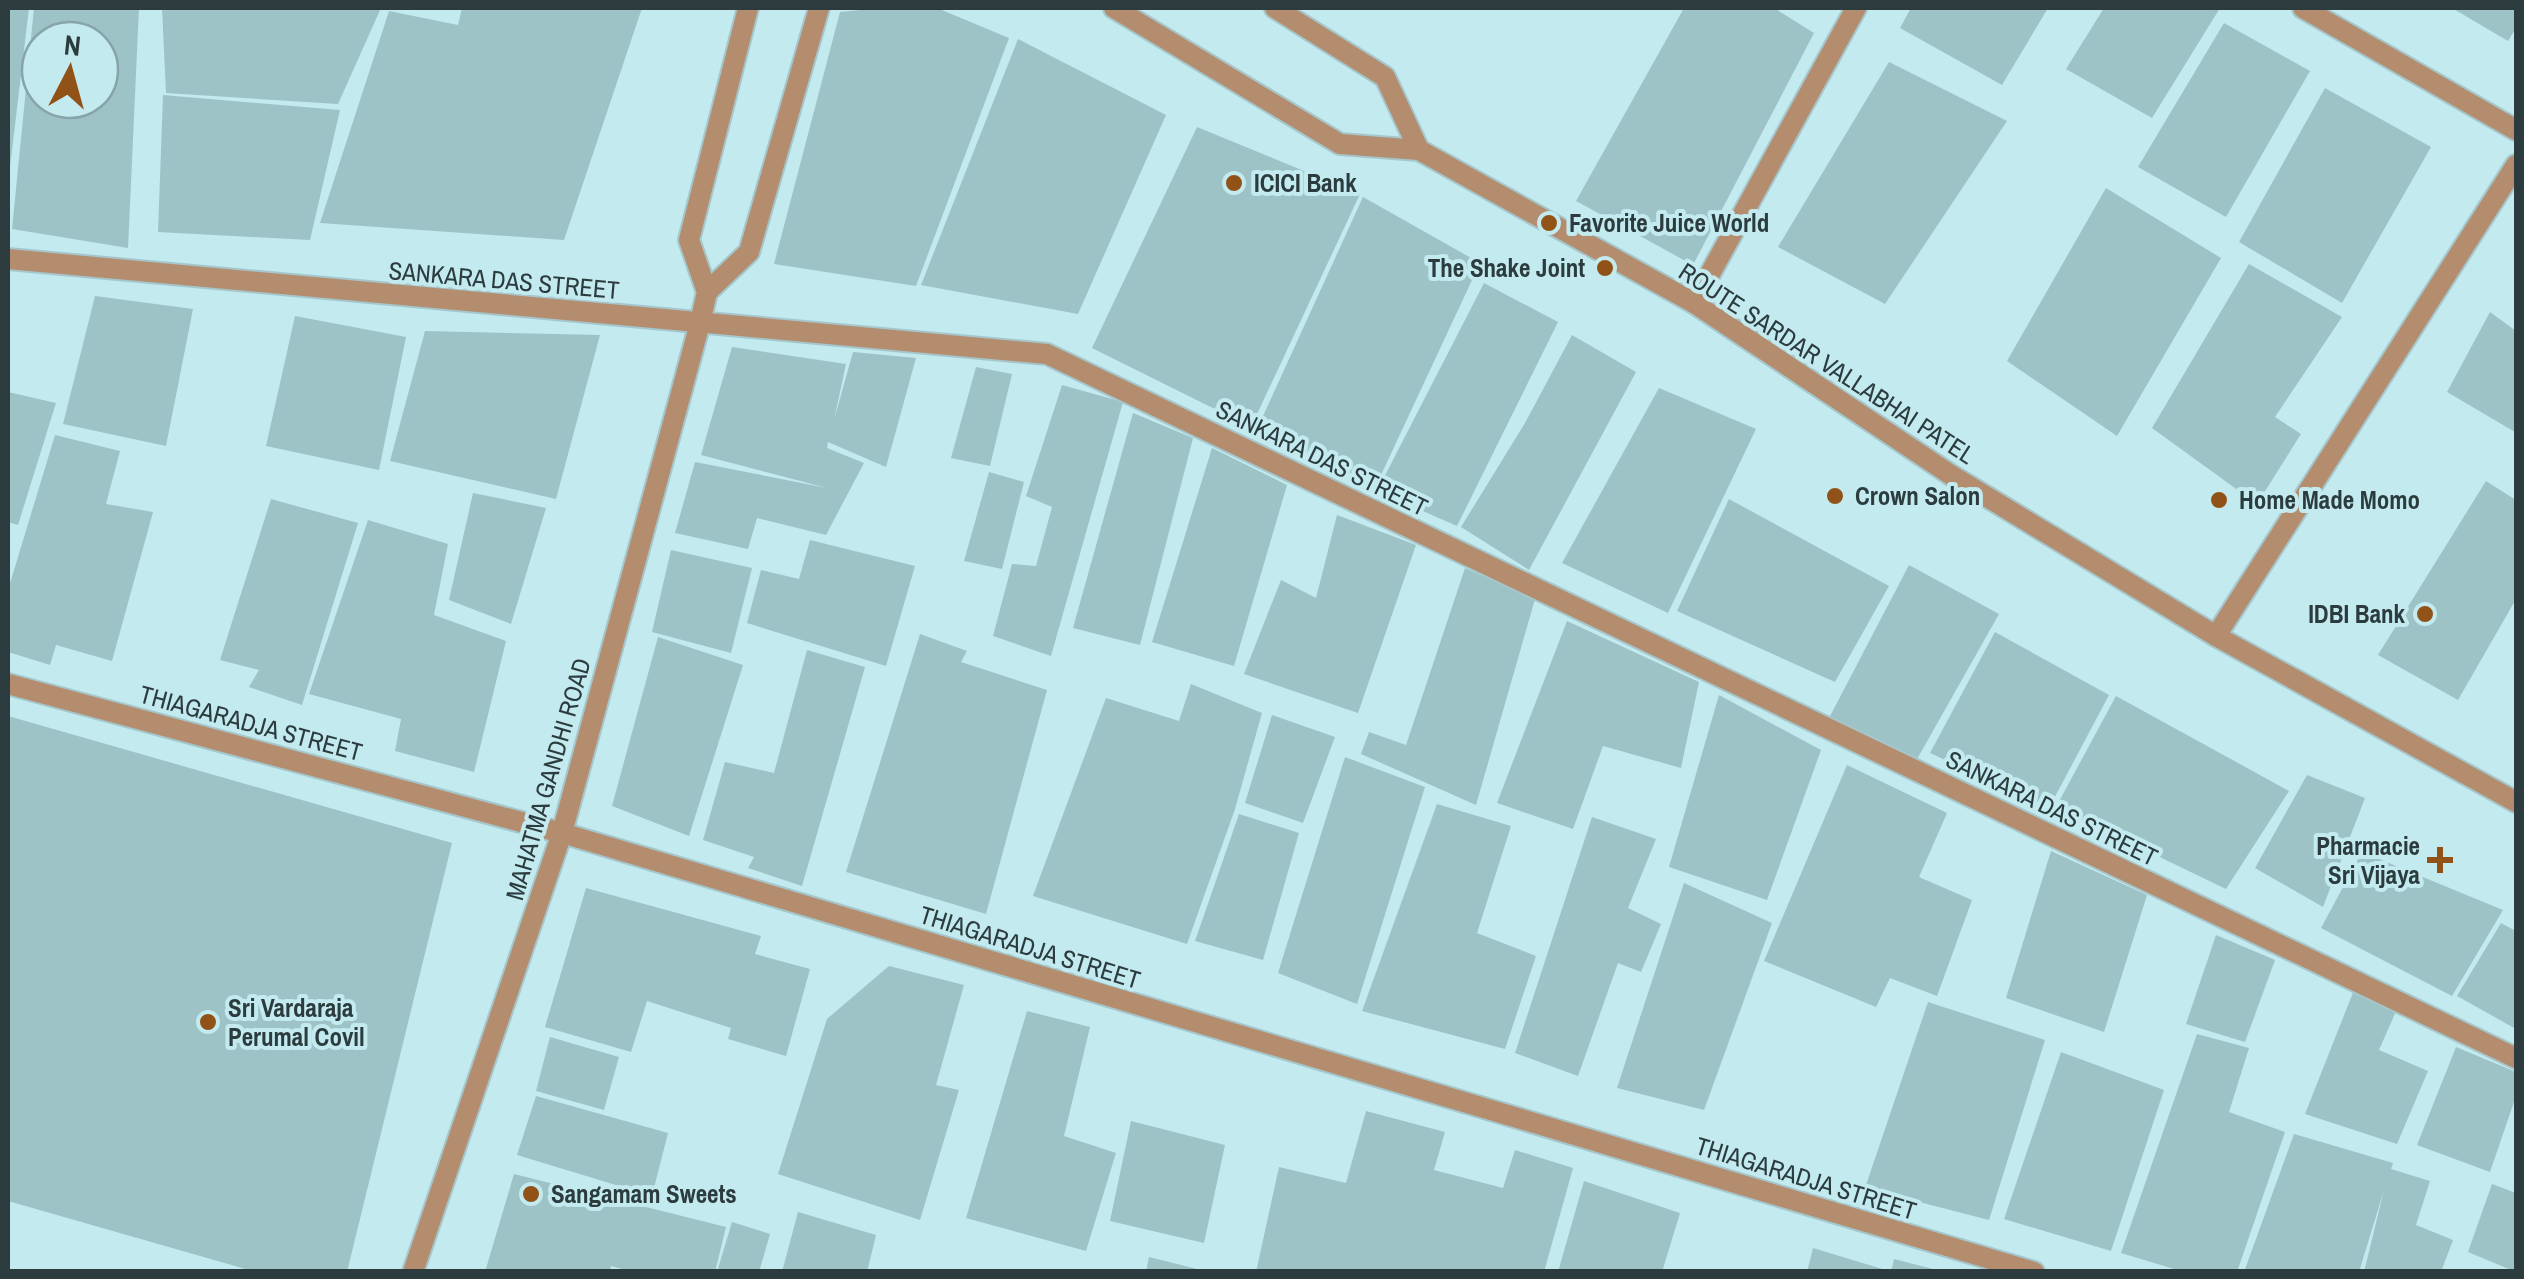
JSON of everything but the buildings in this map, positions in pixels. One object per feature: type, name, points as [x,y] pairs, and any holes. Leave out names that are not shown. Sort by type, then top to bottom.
[{"type":"street","points":[[748,8],[688,240],[708,292],[749,252],[819,8]]},
{"type":"street","points":[[1114,8],[1340,144],[1419,150],[1384,77],[1275,8]]},
{"type":"street","points":[[1694,303],[1856,8]]},
{"type":"street","points":[[2303,8],[2516,130]]},
{"type":"street","name":"ROUTE SARDAR VALLABHAI PATEL","points":[[1419,150],[1694,303],[1951,475],[2216,636],[2516,802]]},
{"type":"street","points":[[2216,636],[2516,164]]},
{"type":"street","name":"SANKARA DAS STREET","points":[[8,259],[1047,354],[2516,1058]]},
{"type":"street","name":"MAHATMA GANDHI ROAD","points":[[413,1272],[562,834],[708,292]]},
{"type":"street","name":"THIAGARADJA STREET","points":[[8,684],[562,834],[2034,1272]]},
{"type":"place","name":"ICICI Bank","points":[[1234,183]]},
{"type":"place","name":"Favorite Juice World","points":[[1549,223]]},
{"type":"place","name":"The Shake Joint","points":[[1605,268]]},
{"type":"place","name":"Crown Salon","points":[[1835,496]]},
{"type":"place","name":"Home Made Momo","points":[[2219,500]]},
{"type":"place","name":"IDBI Bank","points":[[2425,614]]},
{"type":"place","name":"Pharmacie Sri Vijaya","points":[[2440,860]]},
{"type":"place","name":"Sri Vardaraja Perumal Covil","points":[[208,1022]]},
{"type":"place","name":"Sangamam Sweets","points":[[531,1194]]}]
